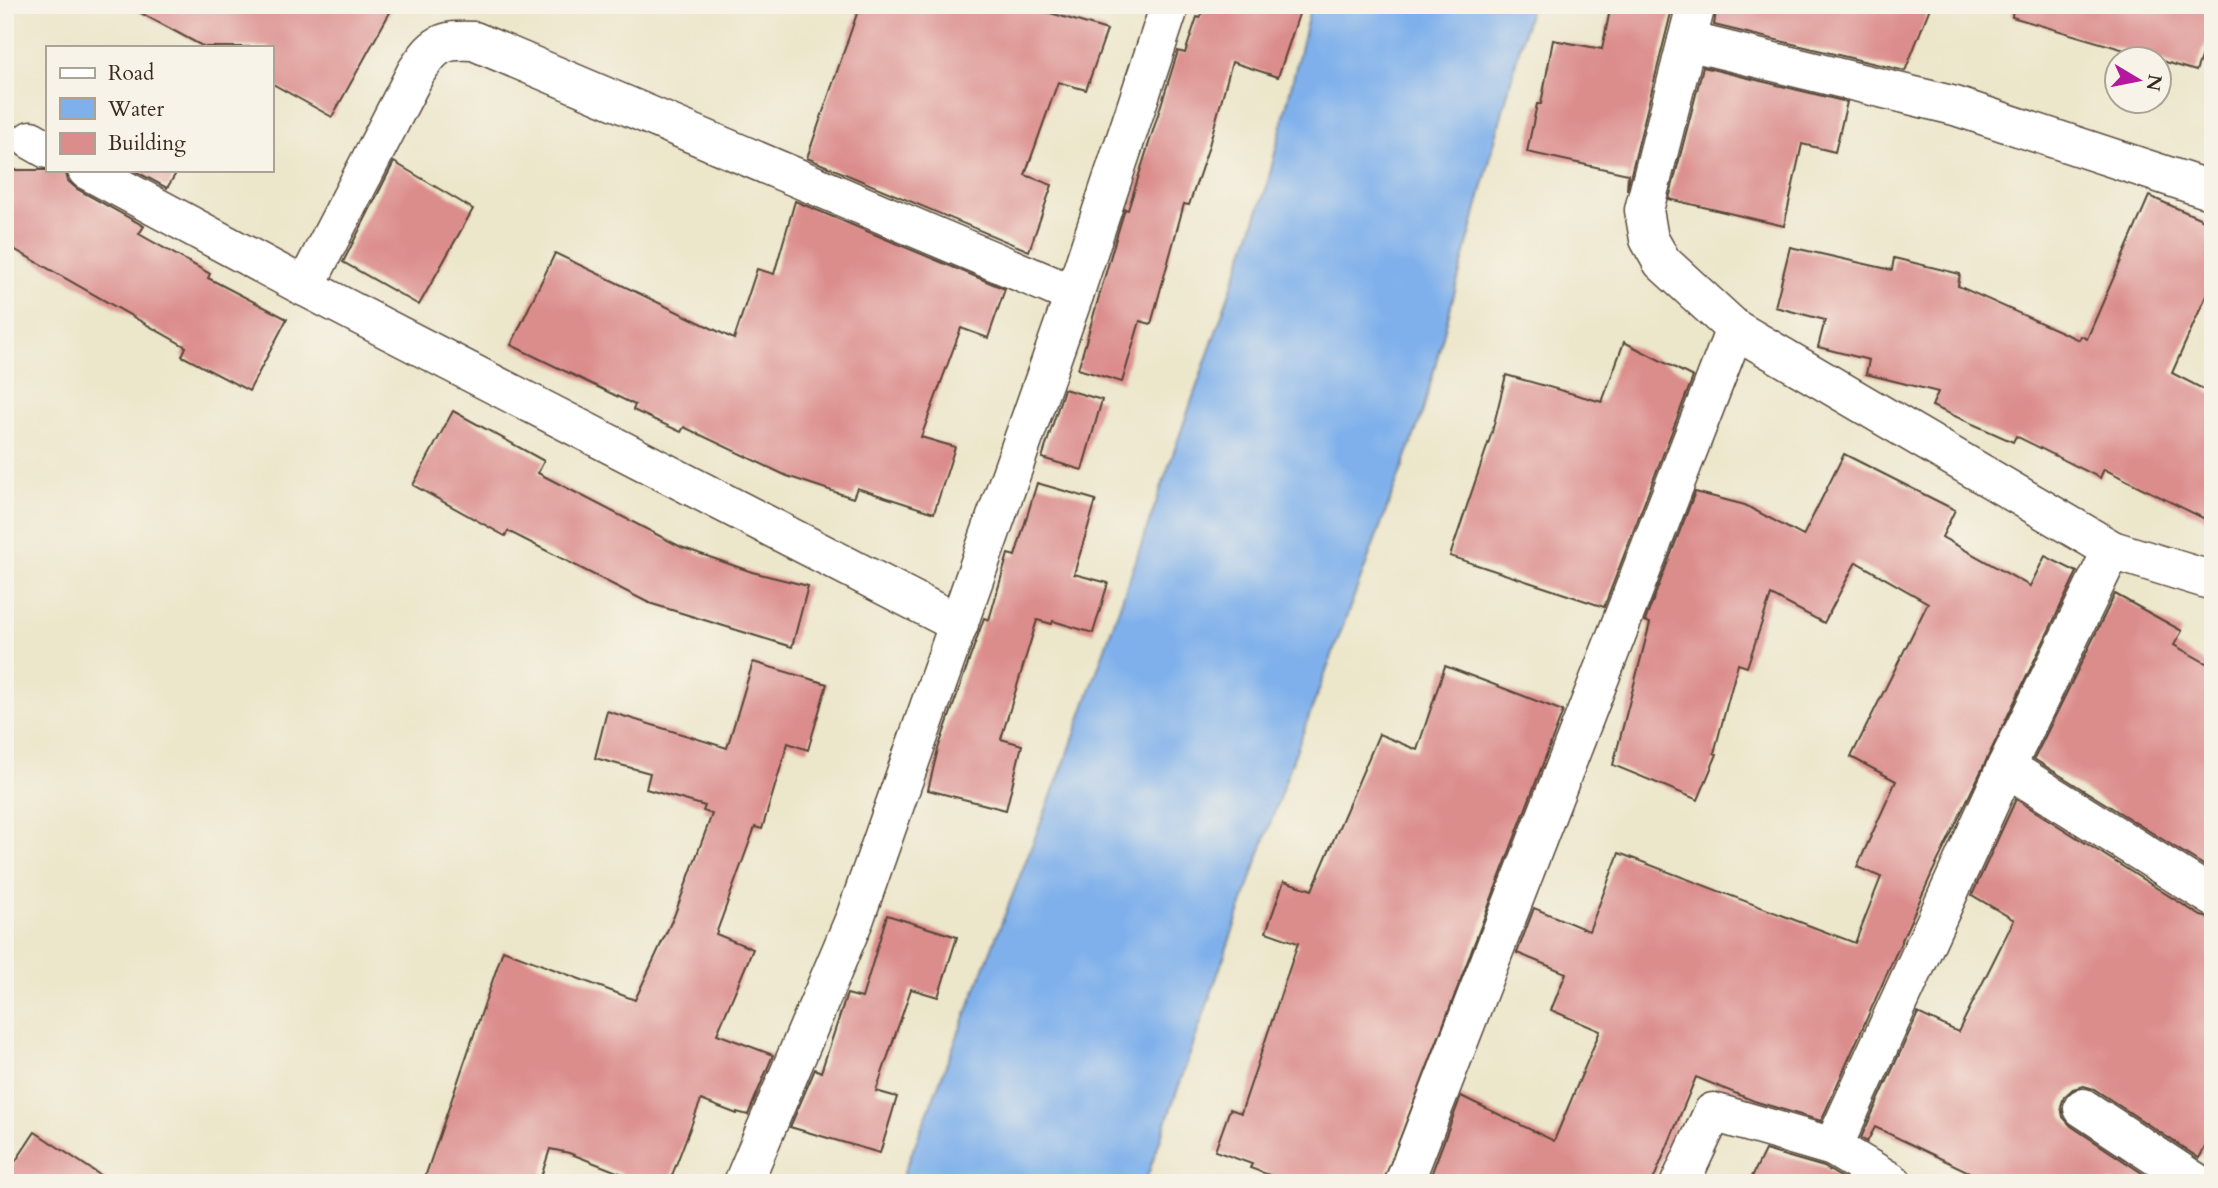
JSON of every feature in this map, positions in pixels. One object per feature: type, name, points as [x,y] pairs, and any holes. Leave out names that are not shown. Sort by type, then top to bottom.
[{"type":"street","points":[[756,1179],[855,918],[959,624],[1074,295],[1170,5]]},
{"type":"street","points":[[2213,191],[1691,23],[1644,210],[1649,239],[1662,262],[1735,329],[2112,550],[2213,581]]},
{"type":"street","points":[[305,287],[416,72],[431,51],[450,39],[474,41],[1074,295]]},
{"type":"street","points":[[91,172],[305,287],[959,624]]},
{"type":"street","points":[[1404,1183],[1735,329]]},
{"type":"street","points":[[1833,1147],[2006,767],[2112,550]]},
{"type":"street","points":[[2006,767],[2213,897]]},
{"type":"street","points":[[2083,1108],[2197,1183]]},
{"type":"street","points":[[1680,1183],[1713,1112],[1833,1147],[1893,1183]]},
{"type":"water","points":[[1311,5],[1531,5],[1422,415],[1289,770],[1145,1183],[900,1183],[1070,748],[1267,186]]},
{"type":"building","points":[[126,5],[394,5],[332,117],[273,84],[273,46],[202,46]]},
{"type":"building","points":[[860,5],[1024,5],[1107,30],[1086,90],[1058,82],[1025,175],[1052,185],[1029,251],[807,158]]},
{"type":"building","points":[[1205,5],[1302,5],[1278,77],[1232,62],[1208,149],[1189,205],[1184,204],[1151,324],[1140,321],[1122,382],[1078,369],[1125,209],[1128,210],[1178,51],[1185,53],[1197,17],[1200,18]]},
{"type":"building","points":[[1611,5],[1673,5],[1627,190],[1628,174],[1527,152],[1537,104],[1541,104],[1553,40],[1602,49]]},
{"type":"building","points":[[1717,5],[1931,5],[1905,71],[1714,25]]},
{"type":"building","points":[[2013,5],[2213,5],[2213,23],[2196,71],[2172,64],[2172,46],[2111,46],[2012,17]]},
{"type":"building","points":[[1703,67],[1847,102],[1835,152],[1802,144],[1784,226],[1669,199]]},
{"type":"building","points":[[394,162],[473,209],[419,305],[343,262]]},
{"type":"building","points":[[5,170],[66,172],[68,181],[77,189],[144,226],[139,234],[210,274],[208,278],[287,319],[249,391],[182,356],[186,347],[5,244]]},
{"type":"building","points":[[137,172],[177,172],[167,188]]},
{"type":"building","points":[[2149,196],[2213,224],[2213,280],[2172,373],[2213,394],[2213,523],[2104,469],[2100,478],[2016,436],[2013,442],[1932,406],[1938,392],[1866,374],[1869,360],[1818,347],[1825,320],[1775,307],[1790,247],[1892,270],[1894,258],[1960,274],[1958,286],[2079,340],[2081,336],[2087,339]]},
{"type":"building","points":[[795,201],[1005,289],[988,338],[961,328],[921,437],[955,447],[934,513],[857,488],[853,498],[787,476],[684,427],[681,432],[633,410],[635,405],[511,345],[555,253],[734,339],[757,269],[774,274]]},
{"type":"building","points":[[1624,342],[1693,377],[1604,607],[1450,556],[1492,432],[1506,375],[1602,402]]},
{"type":"building","points":[[1064,389],[1102,400],[1082,470],[1042,458]]},
{"type":"building","points":[[453,411],[544,461],[538,473],[681,547],[752,572],[808,586],[792,647],[649,603],[508,531],[505,536],[413,485]]},
{"type":"building","points":[[1844,454],[1955,510],[1942,537],[2030,586],[2045,556],[2077,572],[1932,873],[1821,1121],[1754,1101],[1696,1077],[1652,1183],[1428,1183],[1461,1096],[1554,1141],[1600,1031],[1551,1010],[1566,973],[1517,953],[1534,908],[1589,931],[1619,853],[1855,943],[1881,877],[1857,867],[1896,781],[1851,757],[1928,603],[1856,562],[1824,623],[1771,595],[1747,667],[1738,664],[1714,753],[1717,754],[1698,800],[1613,765],[1650,623],[1645,621],[1695,492],[1745,505],[1803,536]]},
{"type":"building","points":[[1037,483],[1096,500],[1074,574],[1108,583],[1093,633],[1053,621],[1052,624],[1037,620],[1001,739],[1022,745],[1006,810],[928,790],[938,749],[984,618],[989,620],[1008,554],[1015,556]]},
{"type":"building","points":[[2115,594],[2182,631],[2174,645],[2213,667],[2213,871],[2034,759]]},
{"type":"building","points":[[753,662],[827,684],[808,750],[788,743],[762,829],[755,827],[716,934],[753,949],[717,1034],[773,1055],[748,1115],[737,1114],[701,1100],[669,1183],[645,1183],[569,1153],[550,1149],[539,1183],[423,1183],[503,950],[635,1000],[674,916],[712,814],[703,811],[705,806],[646,789],[650,773],[595,758],[607,711],[727,748]]},
{"type":"building","points":[[1445,666],[1563,711],[1383,1183],[1292,1183],[1250,1168],[1252,1164],[1215,1151],[1230,1109],[1241,1113],[1298,943],[1266,932],[1284,881],[1312,890],[1379,734],[1417,750]]},
{"type":"building","points":[[2016,799],[2201,916],[2213,919],[2213,1133],[2199,1158],[2094,1089],[2084,1086],[2073,1089],[2064,1097],[2061,1106],[2063,1117],[2071,1126],[2157,1183],[1992,1183],[1875,1127],[1867,1142],[1861,1138],[1918,1013],[1958,1032],[2014,920],[1972,895]]},
{"type":"building","points":[[887,915],[957,937],[938,997],[911,989],[876,1091],[897,1097],[880,1153],[790,1127],[815,1069],[821,1072],[847,994],[862,998]]},
{"type":"building","points":[[35,1132],[112,1183],[5,1183],[5,1177]]},
{"type":"building","points":[[1765,1150],[1824,1167],[1847,1181],[1749,1183]]}]
